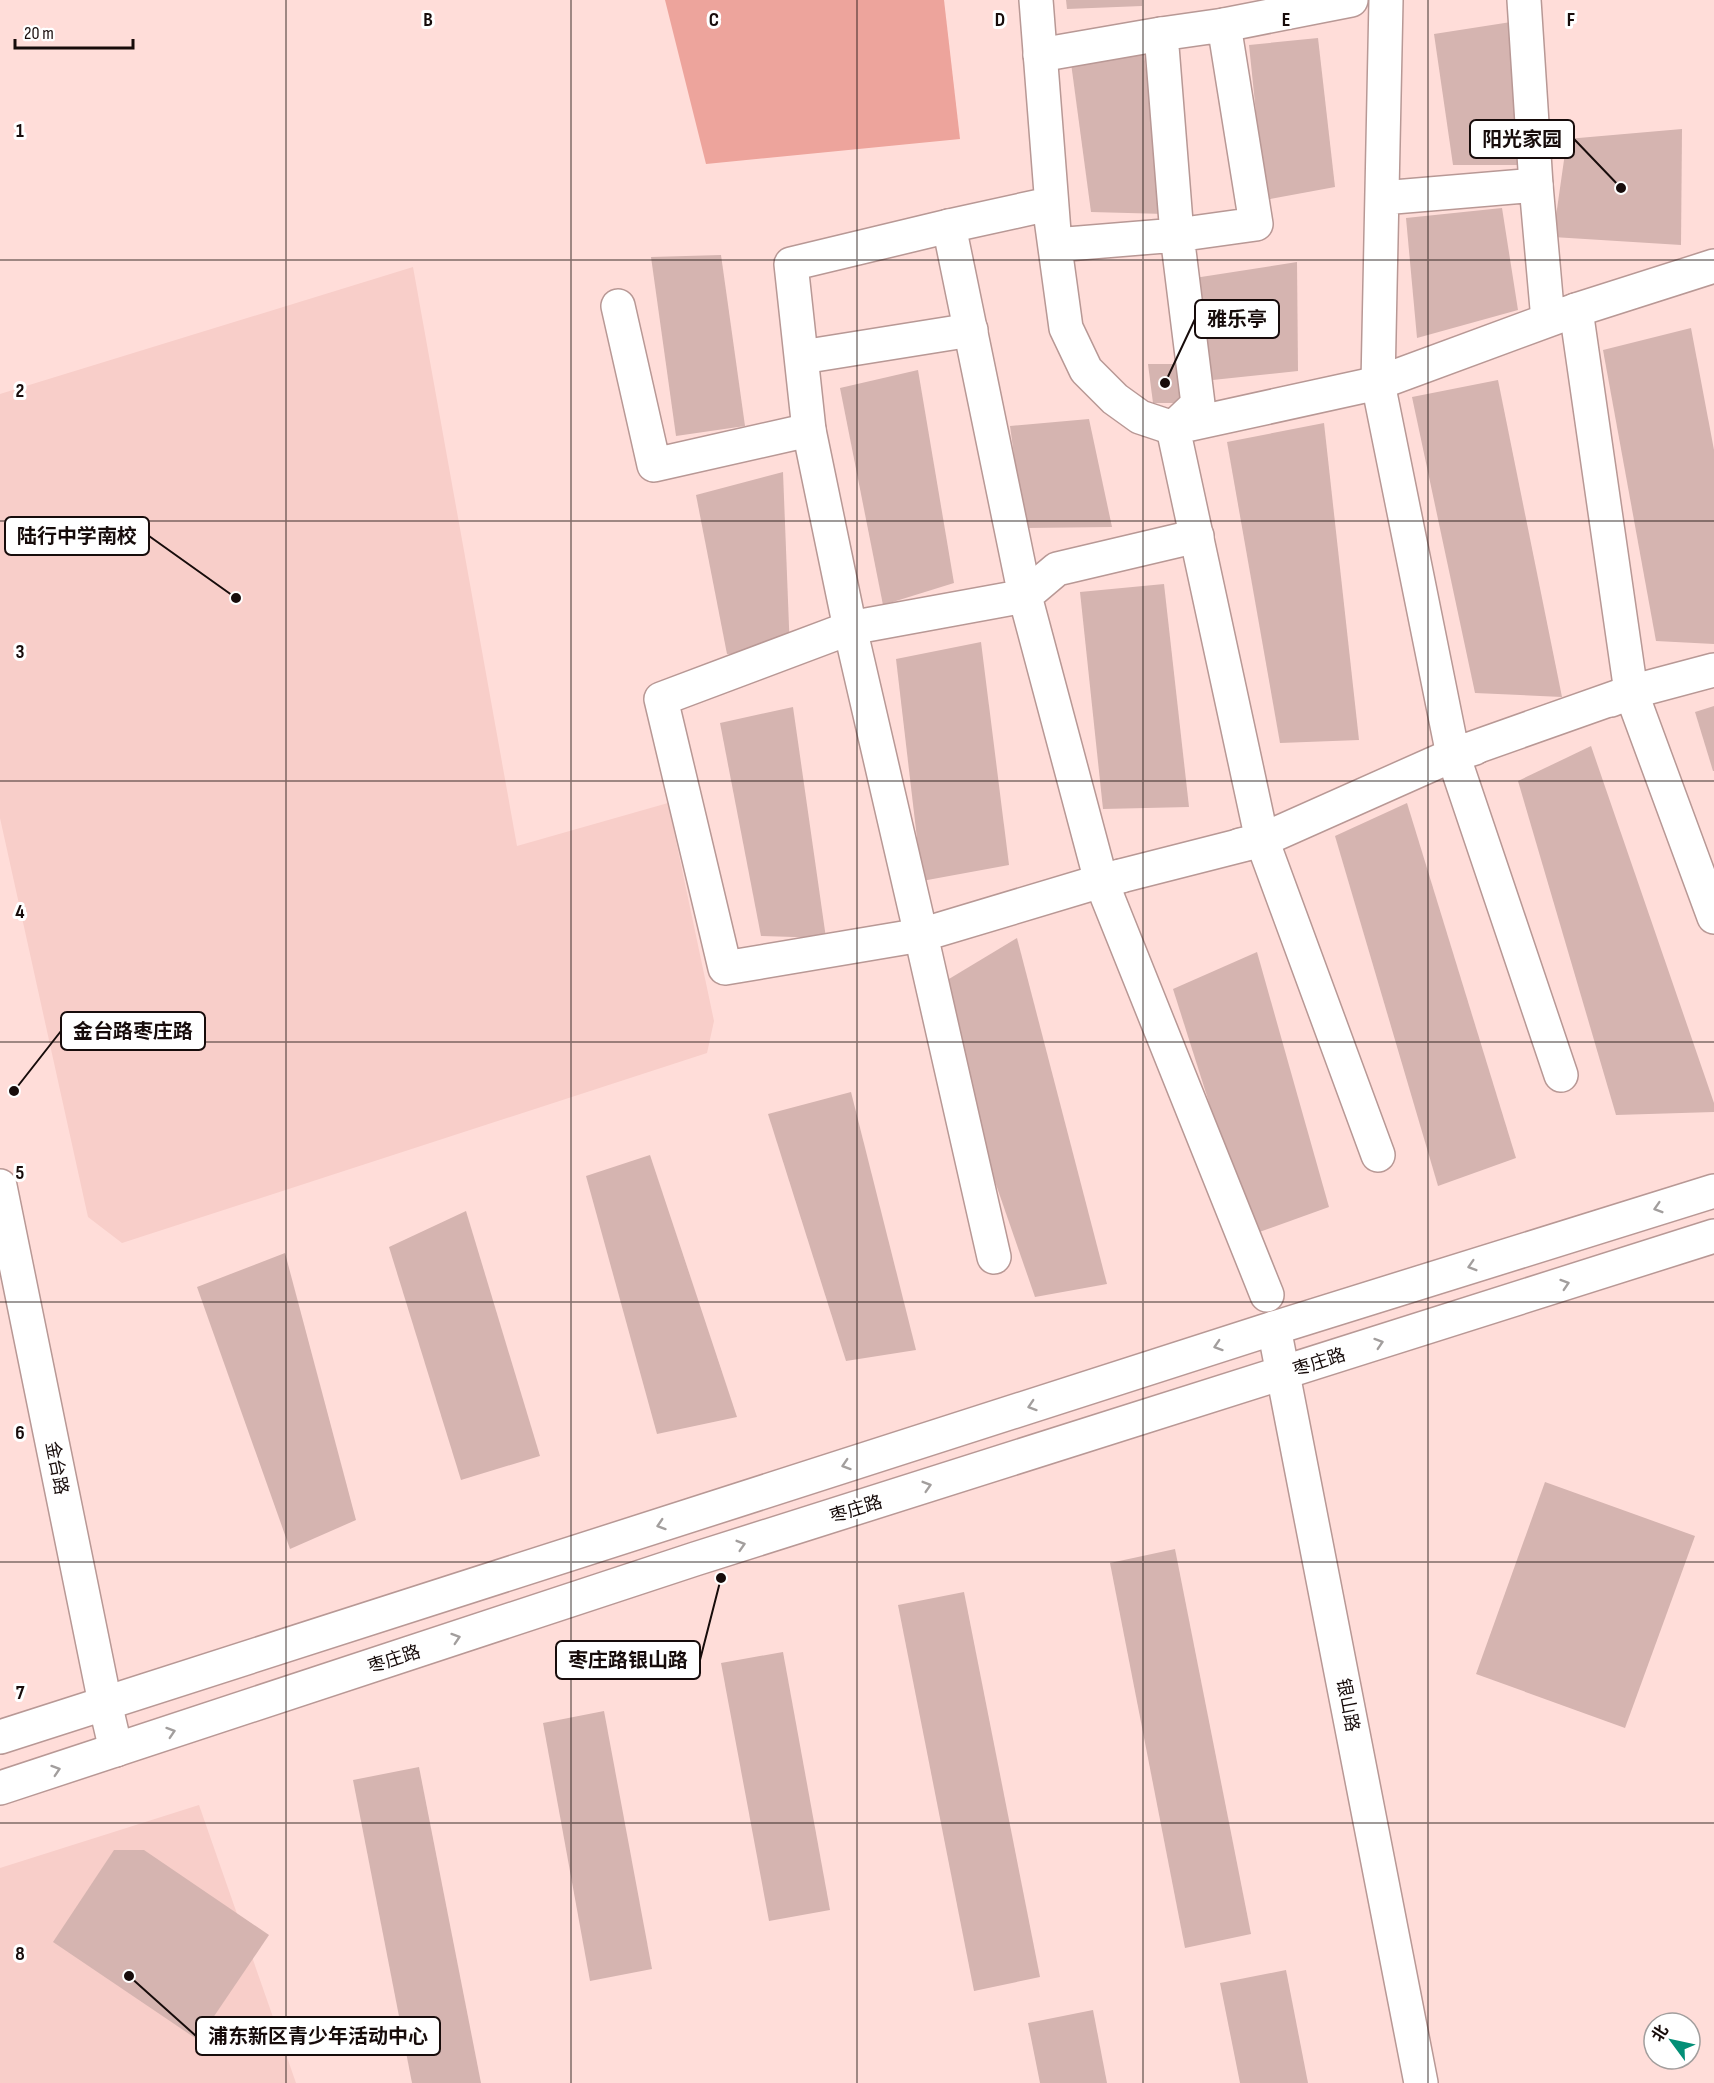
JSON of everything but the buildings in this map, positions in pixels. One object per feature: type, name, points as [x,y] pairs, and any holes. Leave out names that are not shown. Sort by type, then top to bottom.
[{"type":"street","points":[[1036,0],[1055,245]]},
{"type":"street","points":[[1040,55],[1161,34],[1210,18],[1351,0]]},
{"type":"street","points":[[1386,0],[1378,383],[1454,755],[1561,1075]]},
{"type":"street","points":[[1524,0],[1536,185],[1548,320],[1714,266]]},
{"type":"street","points":[[1055,245],[1177,235],[1256,224],[1210,18]]},
{"type":"street","points":[[1161,34],[1177,235],[1198,404],[1173,428]]},
{"type":"street","points":[[1382,198],[1536,185]]},
{"type":"street","points":[[994,1257],[850,628],[809,430],[791,264],[1049,204],[1066,328],[1086,370],[1115,399],[1140,417],[1173,428],[1378,383],[1576,310]]},
{"type":"street","points":[[949,226],[1025,596],[1101,881],[1267,1295]]},
{"type":"street","points":[[618,306],[654,465],[809,430]]},
{"type":"street","points":[[1576,310],[1631,692],[1714,917]]},
{"type":"street","points":[[801,357],[971,330]]},
{"type":"street","points":[[1173,428],[1262,840],[1378,1155]]},
{"type":"street","points":[[1197,536],[1057,569],[1025,596],[850,628],[661,699],[724,968],[921,935],[1101,881],[1262,840],[1454,755],[1631,692],[1714,670]]},
{"type":"street","name":"金台路","points":[[0,1186],[116,1750]]},
{"type":"street","points":[[0,1737],[1274,1328],[1714,1191]]},
{"type":"street","name":"枣庄路","points":[[0,1788],[695,1559],[1714,1236]]},
{"type":"street","name":"银山路","points":[[1274,1328],[1420,2083]]},
{"type":"shaded area","points":[[665,0],[944,0],[960,139],[706,164]]},
{"type":"shaded area","points":[[413,267],[517,846],[668,803],[714,1021],[707,1053],[122,1243],[88,1217],[0,818],[0,394]]},
{"type":"shaded area","points":[[199,1805],[296,2083],[0,2083],[0,1868]]},
{"type":"place","name":"阳光家园","points":[[1621,188]]},
{"type":"place","name":"雅乐亭","points":[[1165,383]]},
{"type":"place","name":"陆行中学南校","points":[[236,598]]},
{"type":"place","name":"金台路枣庄路","points":[[14,1091]]},
{"type":"place","name":"枣庄路银山路","points":[[721,1578]]},
{"type":"place","name":"浦东新区青少年活动中心","points":[[129,1976]]}]
